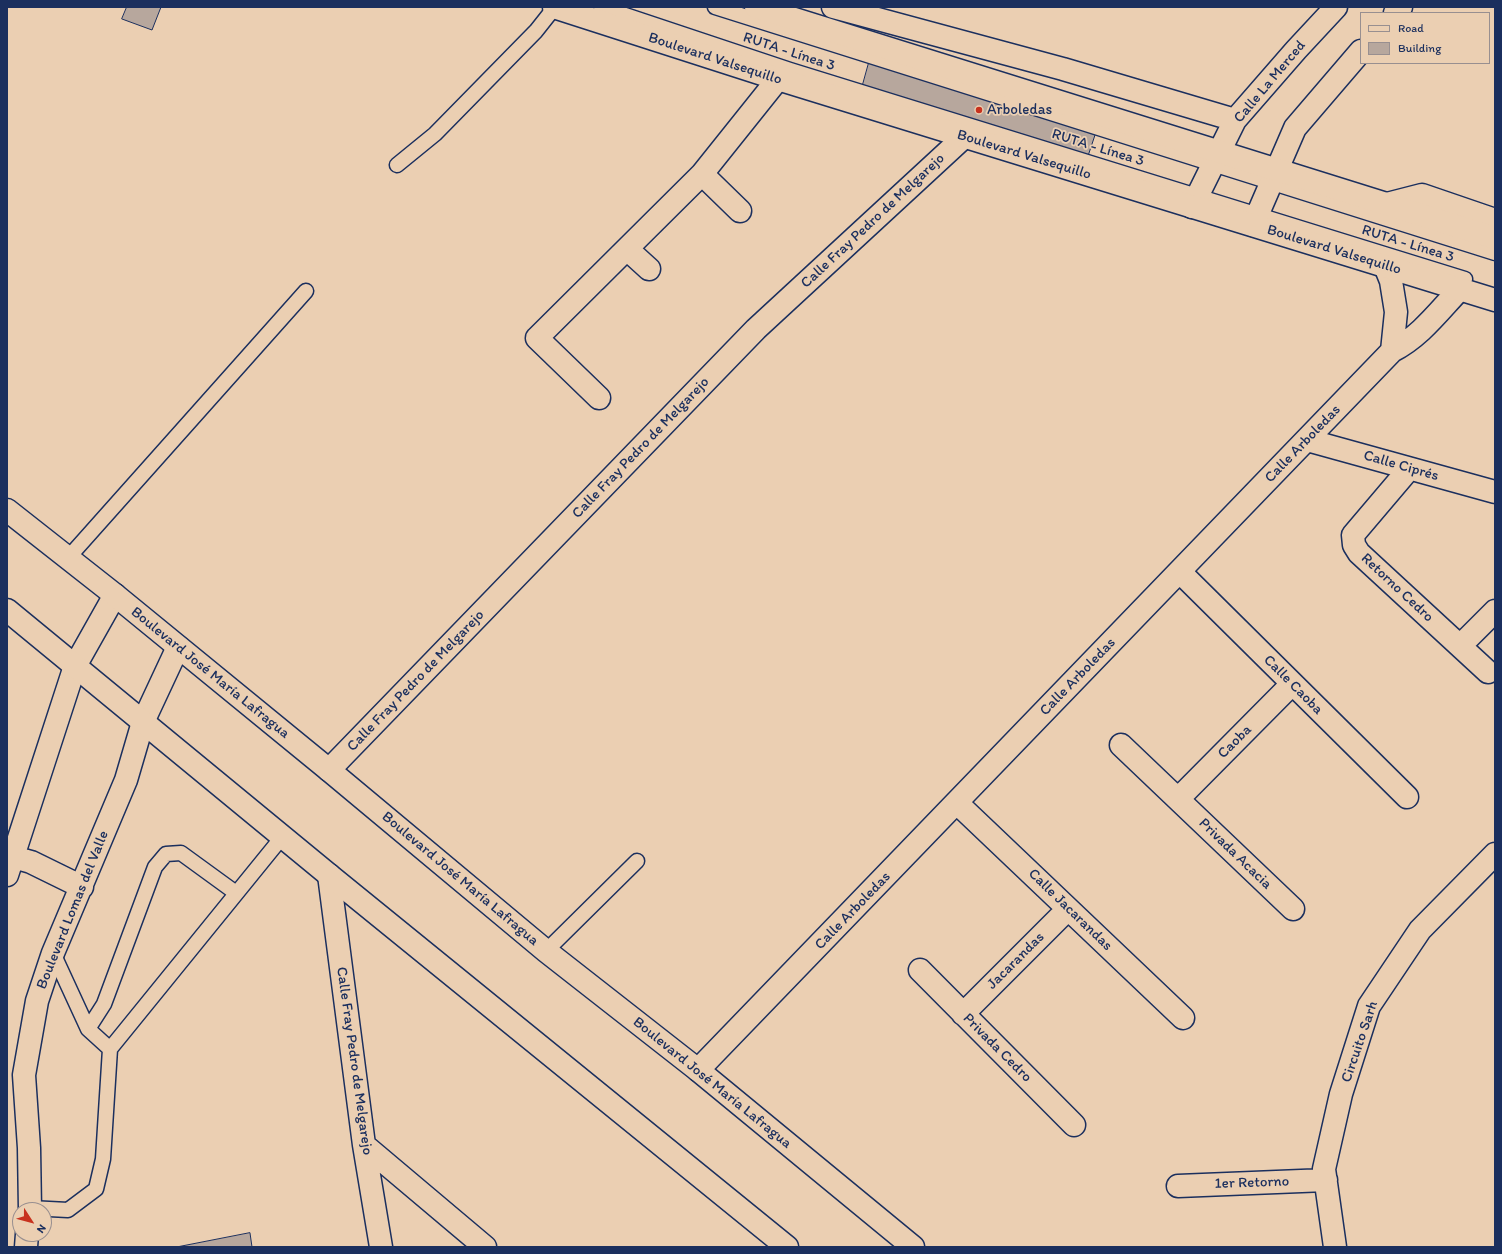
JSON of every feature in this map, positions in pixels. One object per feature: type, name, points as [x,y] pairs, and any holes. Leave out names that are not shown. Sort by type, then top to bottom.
[{"type":"street","name":"Boulevard Valsequillo","points":[[554,7],[778,80],[964,136],[1255,220],[1385,266],[1495,300]]},
{"type":"street","points":[[756,7],[1216,158],[1274,176],[1387,204],[1495,238]]},
{"type":"street","points":[[833,7],[1063,70],[1235,120]]},
{"type":"street","name":"Calle La Merced","points":[[1195,202],[1235,120],[1336,7]]},
{"type":"street","points":[[1255,220],[1295,128],[1360,52]]},
{"type":"street","points":[[599,398],[537,338],[702,174],[778,80]]},
{"type":"street","name":"Calle Fray Pedro de Melgarejo","points":[[329,770],[756,329],[964,136]]},
{"type":"street","points":[[702,174],[740,211]]},
{"type":"street","points":[[1387,204],[1422,195],[1495,220]]},
{"type":"street","points":[[627,248],[649,270]]},
{"type":"street","points":[[1385,266],[1390,281],[1396,312],[1392,351]]},
{"type":"street","name":"Calle Arboledas","points":[[698,1070],[1392,351],[1415,337],[1460,289]]},
{"type":"street","name":"Calle Ciprés","points":[[1307,440],[1495,492]]},
{"type":"street","name":"Retorno Cedro","points":[[1409,469],[1353,535],[1354,545],[1359,553],[1488,672]]},
{"type":"street","name":"Boulevard José María Lafragua","points":[[7,510],[116,595],[546,951],[698,1070],[913,1247]]},
{"type":"street","name":"Calle Caoba","points":[[1180,572],[1406,797]]},
{"type":"street","points":[[82,887],[31,862],[10,866],[76,666],[116,595]]},
{"type":"street","points":[[7,610],[329,875],[787,1247]]},
{"type":"street","points":[[1460,646],[1495,611]]},
{"type":"street","name":"Boulevard Lomas del Valle","points":[[30,1202],[29,1148],[24,1075],[37,1001],[53,953],[126,780],[144,722],[178,647]]},
{"type":"street","name":"Caoba","points":[[1178,799],[1292,684]]},
{"type":"street","points":[[1121,745],[1178,799]]},
{"type":"street","name":"Privada Acacia","points":[[1178,799],[1293,909]]},
{"type":"street","name":"Calle Jacarandas","points":[[957,803],[1183,1018]]},
{"type":"street","name":"Circuito Sarh","points":[[1335,1247],[1324,1169],[1341,1094],[1369,1006],[1420,930],[1495,854]]},
{"type":"street","name":"Calle Fray Pedro de Melgarejo","points":[[329,875],[364,1145],[381,1247]]},
{"type":"street","name":"Jacarandas","points":[[963,1014],[1068,908]]},
{"type":"street","name":"Privada Cedro","points":[[920,970],[1074,1126]]},
{"type":"street","points":[[364,1145],[485,1247]]},
{"type":"street","name":"1er Retorno","points":[[1178,1186],[1326,1180]]},
{"type":"lane","points":[[397,165],[435,134],[536,31],[554,7]]},
{"type":"lane","name":"RUTA - Línea 3","points":[[601,7],[798,73],[1195,202]]},
{"type":"lane","points":[[715,7],[1216,158]]},
{"type":"lane","points":[[1274,176],[1495,253]]},
{"type":"lane","name":"RUTA - Línea 3","points":[[1255,220],[1495,289]]},
{"type":"lane","points":[[68,558],[306,292]]},
{"type":"lane","points":[[52,1210],[68,1210],[96,1189],[103,1159],[110,1049],[283,836]]},
{"type":"lane","points":[[88,1030],[104,1004],[155,867],[166,854],[181,853],[236,893]]},
{"type":"lane","points":[[546,951],[638,861]]},
{"type":"lane","points":[[53,953],[88,1030],[110,1049]]},
{"type":"building","points":[[127,7],[161,7],[152,30],[122,19]]},
{"type":"building","name":"Arboledas","points":[[870,59],[1096,132],[1087,159],[862,88]]},
{"type":"building","points":[[250,1233],[252,1247],[177,1247]]},
{"type":"place","name":"Arboledas","points":[[979,110]]}]
